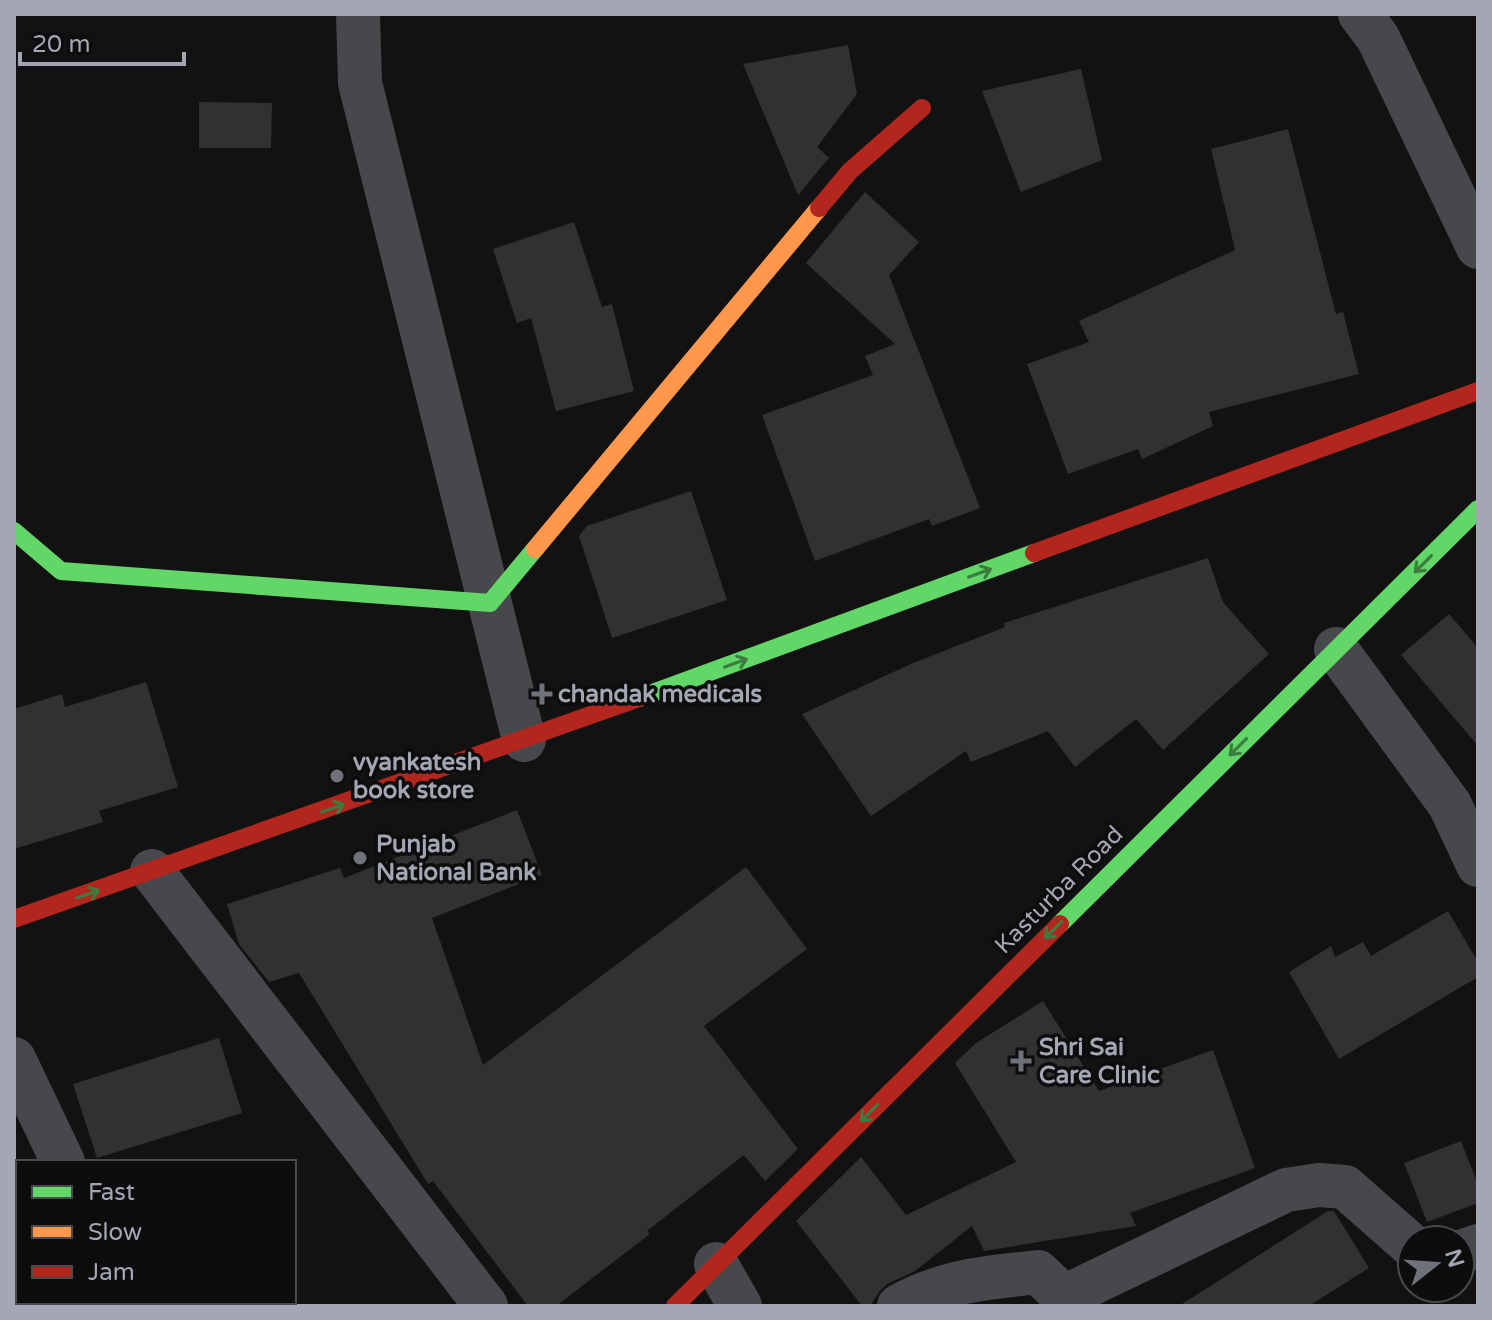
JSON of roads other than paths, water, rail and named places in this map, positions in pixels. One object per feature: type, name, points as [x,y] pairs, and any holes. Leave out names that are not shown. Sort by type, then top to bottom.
[{"type":"main road","points":[[14,531],[61,571],[490,603],[850,171],[922,108]]},
{"type":"main road","points":[[14,919],[524,740],[1478,391]]},
{"type":"main road","name":"Kasturba Road","points":[[675,1306],[1478,509]]},
{"type":"street","points":[[358,14],[360,83],[524,740]]},
{"type":"street","points":[[1360,14],[1378,38],[1478,247]]},
{"type":"street","points":[[1336,649],[1450,805],[1478,865]]},
{"type":"street","points":[[152,871],[486,1306]]},
{"type":"street","points":[[14,1059],[62,1160]]},
{"type":"street","points":[[899,1306],[955,1282],[1038,1272],[1068,1302],[1286,1190],[1319,1185],[1345,1187],[1396,1232]]},
{"type":"street","points":[[716,1264],[740,1306]]},
{"type":"place","name":"chandak medicals","points":[[542,694]]},
{"type":"place","name":"vyankatesh book store","points":[[337,776]]},
{"type":"place","name":"Punjab National Bank","points":[[360,858]]},
{"type":"place","name":"Shri Sai Care Clinic","points":[[1021,1061]]}]
